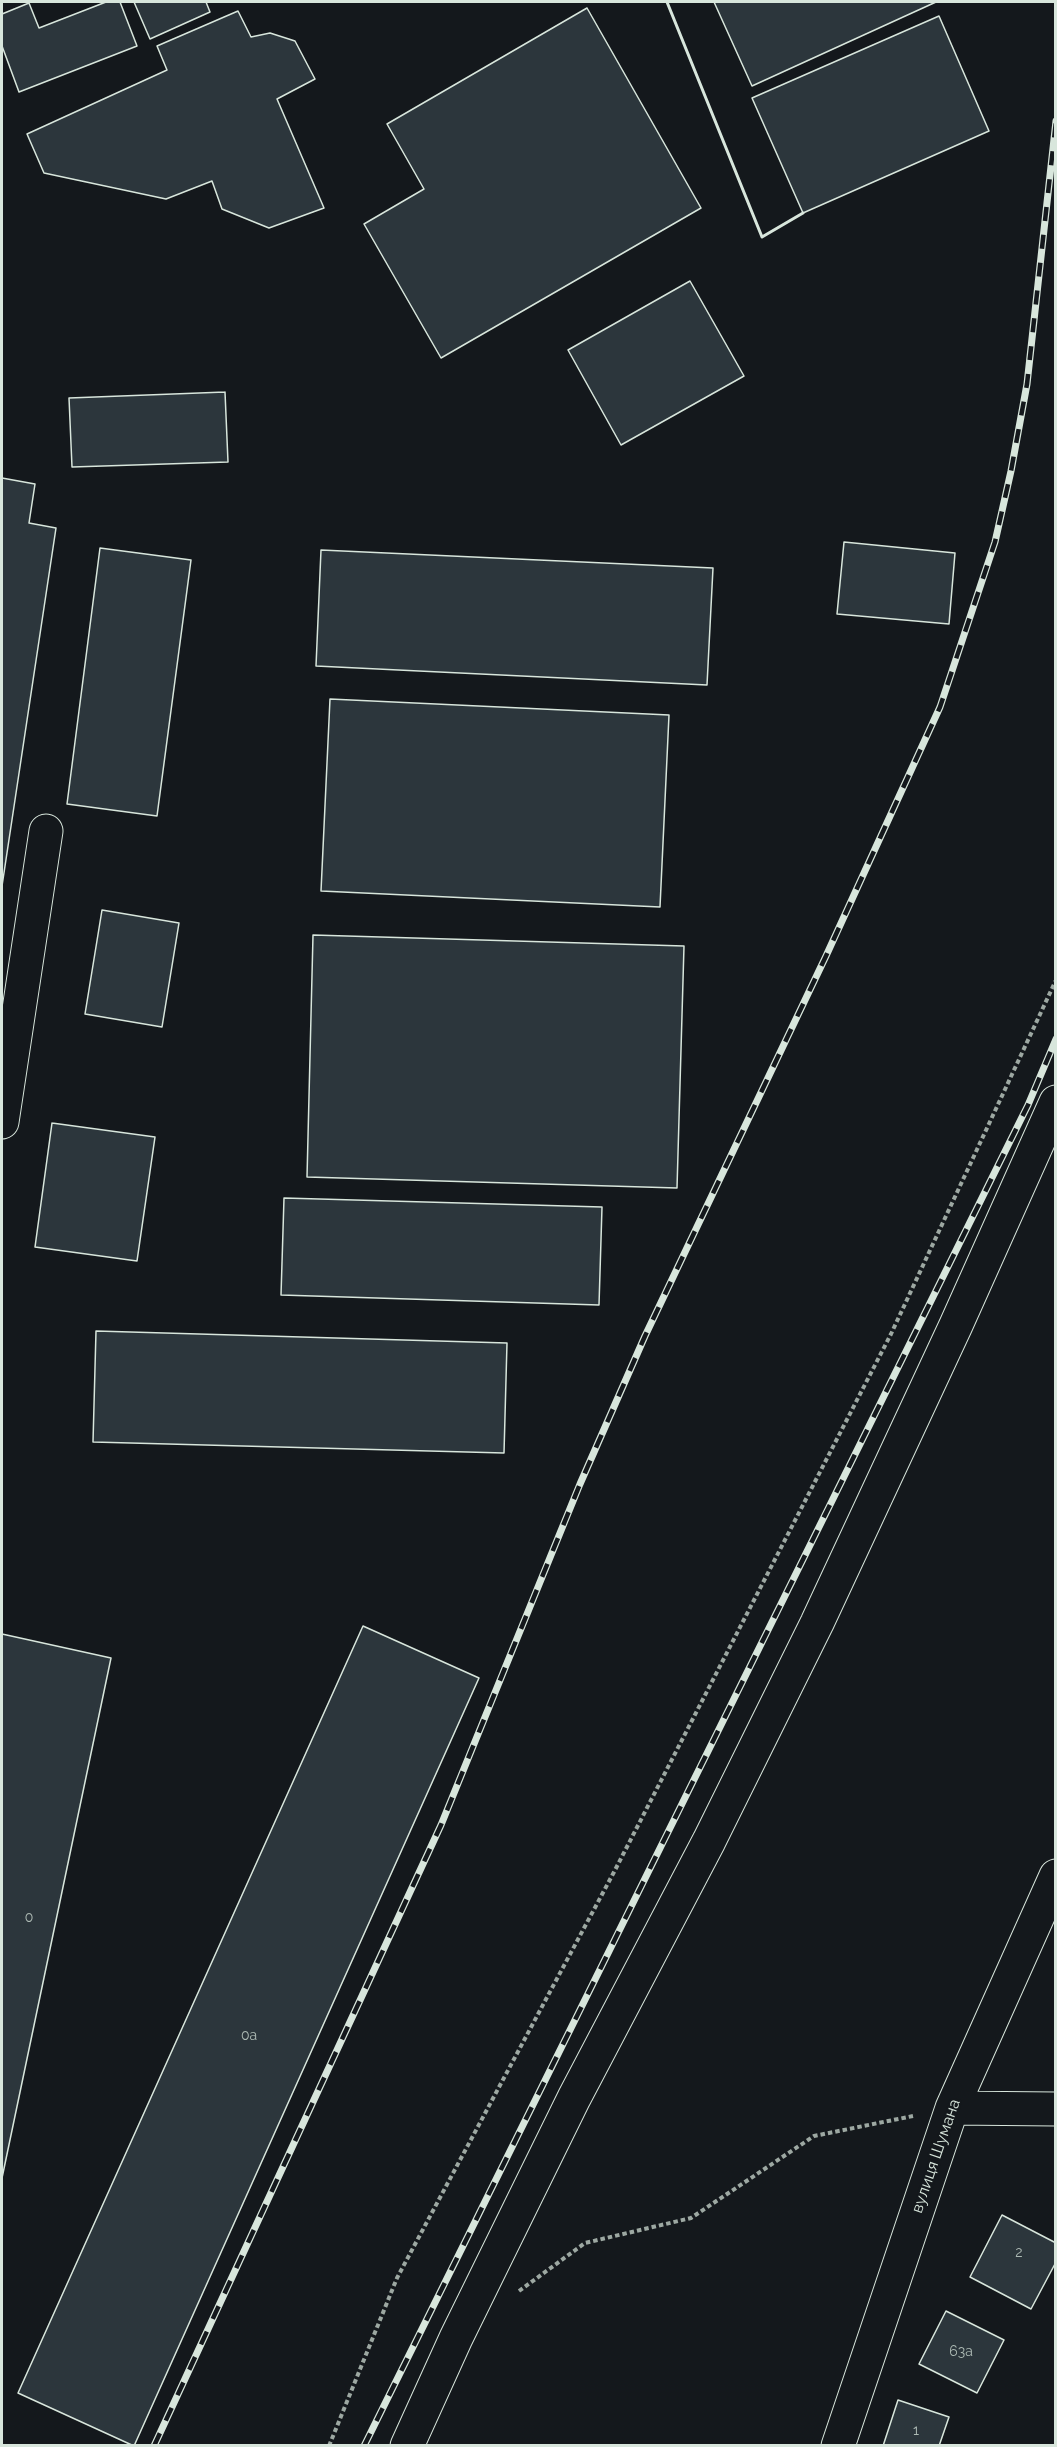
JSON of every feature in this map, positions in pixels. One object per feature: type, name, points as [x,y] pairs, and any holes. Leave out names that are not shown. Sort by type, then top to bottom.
[{"type":"street","points":[[2,1122],[46,831]]},
{"type":"street","points":[[407,2445],[456,2338],[574,2098],[709,1841],[818,1623],[956,1326],[1056,1102]]},
{"type":"street","name":"вулиця Шумана","points":[[838,2445],[952,2108],[1056,1875]]},
{"type":"street","points":[[952,2108],[1056,2109]]},
{"type":"path","points":[[329,2445],[397,2278],[614,1872],[891,1334],[1056,980]]},
{"type":"path","points":[[511,2297],[585,2242],[691,2218],[814,2136],[952,2108]]},
{"type":"building","points":[[106,2],[120,2],[137,46],[19,92],[2,46],[2,14],[29,3],[39,28]]},
{"type":"building","points":[[134,2],[206,2],[210,12],[150,39]]},
{"type":"building","points":[[714,2],[936,2],[752,86]]},
{"type":"building","points":[[587,8],[701,208],[441,358],[364,224],[424,189],[387,124]]},
{"type":"building","points":[[238,11],[251,37],[270,33],[295,41],[315,79],[277,99],[324,208],[269,228],[222,209],[212,181],[166,199],[44,173],[27,134],[167,70],[157,46]]},
{"type":"building","points":[[939,16],[989,131],[803,213],[752,98]]},
{"type":"building","points":[[690,281],[744,376],[621,445],[568,350]]},
{"type":"building","points":[[225,392],[228,462],[72,467],[69,398]]},
{"type":"building","points":[[2,478],[35,484],[29,523],[56,528],[2,886]]},
{"type":"building","points":[[844,542],[955,553],[949,624],[837,614]]},
{"type":"building","points":[[100,548],[191,560],[157,816],[67,804]]},
{"type":"building","points":[[321,550],[713,568],[707,685],[316,666]]},
{"type":"building","points":[[330,699],[669,715],[660,907],[321,891]]},
{"type":"building","points":[[102,910],[179,923],[162,1027],[85,1014]]},
{"type":"building","points":[[313,935],[684,946],[677,1188],[307,1177]]},
{"type":"building","points":[[52,1123],[155,1137],[137,1261],[35,1247]]},
{"type":"building","points":[[284,1198],[602,1207],[599,1305],[281,1295]]},
{"type":"building","points":[[96,1331],[507,1343],[504,1453],[93,1442]]},
{"type":"building","points":[[363,1626],[479,1678],[134,2446],[18,2393]]},
{"type":"building","points":[[2,1634],[111,1658],[2,2178]]},
{"type":"building","points":[[1002,2215],[1056,2243],[1056,2262],[1031,2309],[970,2277]]},
{"type":"building","points":[[946,2311],[1004,2340],[977,2393],[919,2364]]},
{"type":"building","points":[[898,2400],[949,2417],[939,2446],[883,2446]]},
{"type":"railway","points":[[154,2446],[441,1825],[580,1484],[645,1336],[826,956],[940,707],[995,542],[1011,471],[1027,384],[1056,121]]},
{"type":"railway","points":[[364,2446],[1028,1105],[1056,1039]]},
{"type":"wall","points":[[667,2],[762,237],[803,213]]}]
